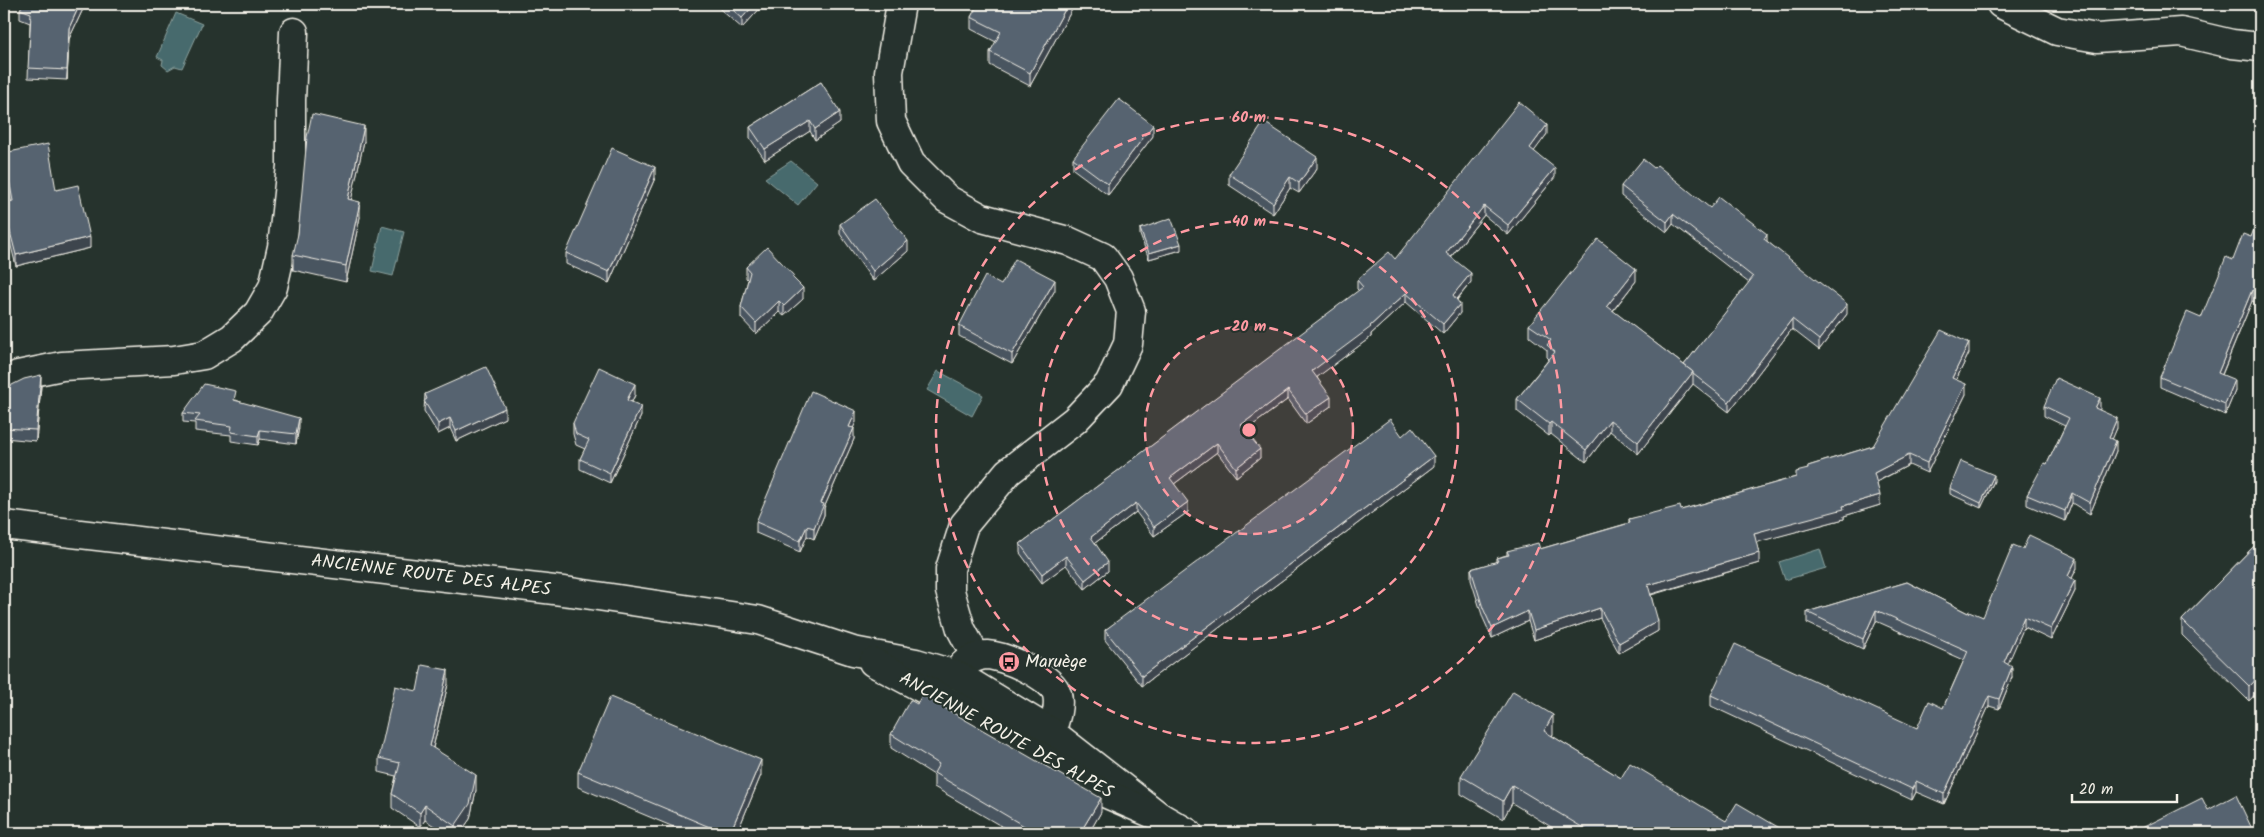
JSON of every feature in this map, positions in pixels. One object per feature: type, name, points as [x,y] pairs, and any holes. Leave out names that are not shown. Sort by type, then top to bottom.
[{"type":"street","points":[[901,4],[889,72],[891,121],[911,163],[947,199],[982,218],[1068,242],[1103,257],[1118,278],[1131,311],[1128,344],[1109,384],[1075,420],[1008,472],[964,525],[950,570],[950,591],[961,629],[968,666],[960,708]]},
{"type":"street","points":[[2001,4],[2057,31],[2097,38],[2180,32],[2232,44],[2260,47]]},
{"type":"street","points":[[4,383],[18,375],[62,366],[174,360],[204,355],[232,338],[258,313],[274,287],[282,247],[291,166],[294,32]]},
{"type":"street","name":"ANCIENNE ROUTE DES ALPES","points":[[4,525],[572,592],[712,612],[758,620],[853,651],[916,663],[968,666],[1160,817]]},
{"type":"street","name":"ANCIENNE ROUTE DES ALPES","points":[[853,651],[960,708],[1093,788],[1160,817],[1188,833]]},
{"type":"street","points":[[968,666],[988,655],[1010,662],[1043,677],[1057,692],[1058,712],[1051,732],[1021,745]]},
{"type":"water","points":[[176,13],[202,24],[182,68],[175,66],[168,70],[162,65],[163,60],[157,57]]},
{"type":"water","points":[[791,161],[817,182],[798,205],[765,178]]},
{"type":"water","points":[[382,226],[404,232],[393,276],[372,271]]},
{"type":"water","points":[[938,371],[983,395],[972,416],[927,390]]},
{"type":"water","points":[[1820,549],[1826,568],[1785,580],[1779,562]]},
{"type":"building","points":[[23,4],[80,4],[69,28],[67,70],[28,68],[31,13],[20,9]]},
{"type":"building","points":[[726,4],[755,4],[742,18]]},
{"type":"building","points":[[978,4],[1068,4],[1030,73],[990,52],[1001,32],[971,17]]},
{"type":"building","points":[[821,82],[840,112],[815,129],[810,121],[765,149],[750,127]]},
{"type":"building","points":[[1119,99],[1153,125],[1108,184],[1073,158]]},
{"type":"building","points":[[1519,102],[1547,125],[1530,148],[1555,168],[1508,225],[1484,206],[1446,253],[1471,273],[1453,295],[1460,304],[1443,324],[1406,293],[1371,327],[1312,371],[1331,397],[1306,414],[1288,390],[1241,425],[1260,449],[1236,468],[1217,443],[1170,478],[1188,502],[1154,527],[1136,503],[1091,537],[1108,562],[1085,580],[1066,556],[1042,574],[1020,544],[1363,287],[1357,280],[1389,252],[1395,259]]},
{"type":"building","points":[[312,114],[364,126],[348,199],[360,202],[346,266],[293,255],[298,234],[307,137]]},
{"type":"building","points":[[1264,122],[1317,157],[1299,183],[1290,177],[1273,203],[1229,174]]},
{"type":"building","points":[[48,144],[56,190],[78,185],[90,237],[16,255],[4,208],[4,203],[13,201],[4,153]]},
{"type":"building","points":[[612,148],[655,167],[609,272],[566,253]]},
{"type":"building","points":[[1643,159],[1654,168],[1657,165],[1710,208],[1719,197],[1767,234],[1764,239],[1847,304],[1819,340],[1792,319],[1729,402],[1684,365],[1753,277],[1673,214],[1667,222],[1621,186]]},
{"type":"building","points":[[875,199],[908,241],[873,271],[840,224]]},
{"type":"building","points":[[1171,218],[1181,244],[1149,253],[1140,229]]},
{"type":"building","points":[[2260,223],[2260,294],[2252,290],[2218,373],[2235,380],[2225,404],[2160,377],[2187,312],[2201,318],[2226,257],[2233,260],[2243,234],[2251,237],[2254,229],[2257,231]]},
{"type":"building","points":[[1598,239],[1636,269],[1607,306],[1693,372],[1638,442],[1610,420],[1586,450],[1551,422],[1549,424],[1517,399],[1555,352],[1547,345],[1551,340],[1529,325]]},
{"type":"building","points":[[767,247],[803,288],[784,306],[779,301],[756,323],[741,307],[750,272],[746,267]]},
{"type":"building","points":[[1015,259],[1055,280],[1012,354],[959,326],[985,276],[1001,285]]},
{"type":"building","points":[[1941,330],[1969,343],[1952,378],[1966,384],[1927,463],[1909,455],[1874,473],[1880,495],[1843,506],[1844,509],[1754,533],[1759,553],[1648,585],[1658,621],[1619,643],[1600,608],[1534,630],[1528,611],[1492,628],[1483,608],[1471,569],[1498,561],[1496,558],[1509,555],[1507,551],[1538,543],[1540,549],[1630,523],[1629,519],[1680,506],[1681,510],[1796,477],[1796,472],[1808,469],[1808,466],[1873,446]]},
{"type":"building","points":[[486,367],[505,408],[456,431],[450,418],[438,424],[424,401],[427,399],[425,394]]},
{"type":"building","points":[[599,367],[635,384],[627,400],[641,406],[610,473],[580,459],[589,440],[576,434],[573,423]]},
{"type":"building","points":[[41,375],[36,430],[4,428],[4,389],[24,379]]},
{"type":"building","points":[[2056,378],[2100,398],[2095,408],[2117,418],[2109,437],[2116,441],[2090,503],[2072,493],[2065,511],[2027,495],[2044,463],[2047,464],[2069,418],[2044,406]]},
{"type":"building","points":[[204,384],[236,391],[234,400],[299,418],[296,434],[260,430],[258,436],[231,432],[232,426],[195,421],[200,415],[183,413]]},
{"type":"building","points":[[811,391],[856,411],[849,427],[854,428],[821,503],[824,504],[814,528],[807,526],[800,541],[756,522]]},
{"type":"building","points":[[1390,419],[1402,436],[1412,427],[1434,456],[1142,676],[1105,630]]},
{"type":"building","points":[[1961,461],[1994,475],[1981,503],[1950,488]]},
{"type":"building","points":[[2029,535],[2077,558],[2068,576],[2075,580],[2051,629],[2024,617],[2004,662],[2012,667],[1999,699],[1989,696],[1944,794],[1916,781],[1912,789],[1711,695],[1735,644],[1917,728],[1929,701],[1943,708],[1968,651],[1876,610],[1863,639],[1807,612],[1907,582],[1968,613],[1969,611],[1983,617],[2013,545],[2023,549]]},
{"type":"building","points":[[2260,540],[2260,674],[2249,686],[2182,620]]},
{"type":"building","points":[[422,665],[448,670],[430,746],[476,775],[470,804],[455,826],[425,805],[420,813],[392,794],[400,763],[379,758],[395,686],[417,691]]},
{"type":"building","points":[[1513,691],[1553,715],[1544,731],[1621,778],[1630,763],[1726,821],[1737,803],[1788,833],[1589,833],[1512,785],[1503,801],[1461,776]]},
{"type":"building","points":[[922,695],[1101,798],[1080,833],[1036,833],[934,773],[939,764],[891,734],[910,700],[917,704]]},
{"type":"building","points":[[610,697],[761,760],[730,833],[724,833],[578,772]]},
{"type":"building","points":[[2236,795],[2254,833],[2119,833],[2134,826],[2136,831],[2202,798],[2208,810]]},
{"type":"place","name":"Maruège","points":[[1009,662]]}]
